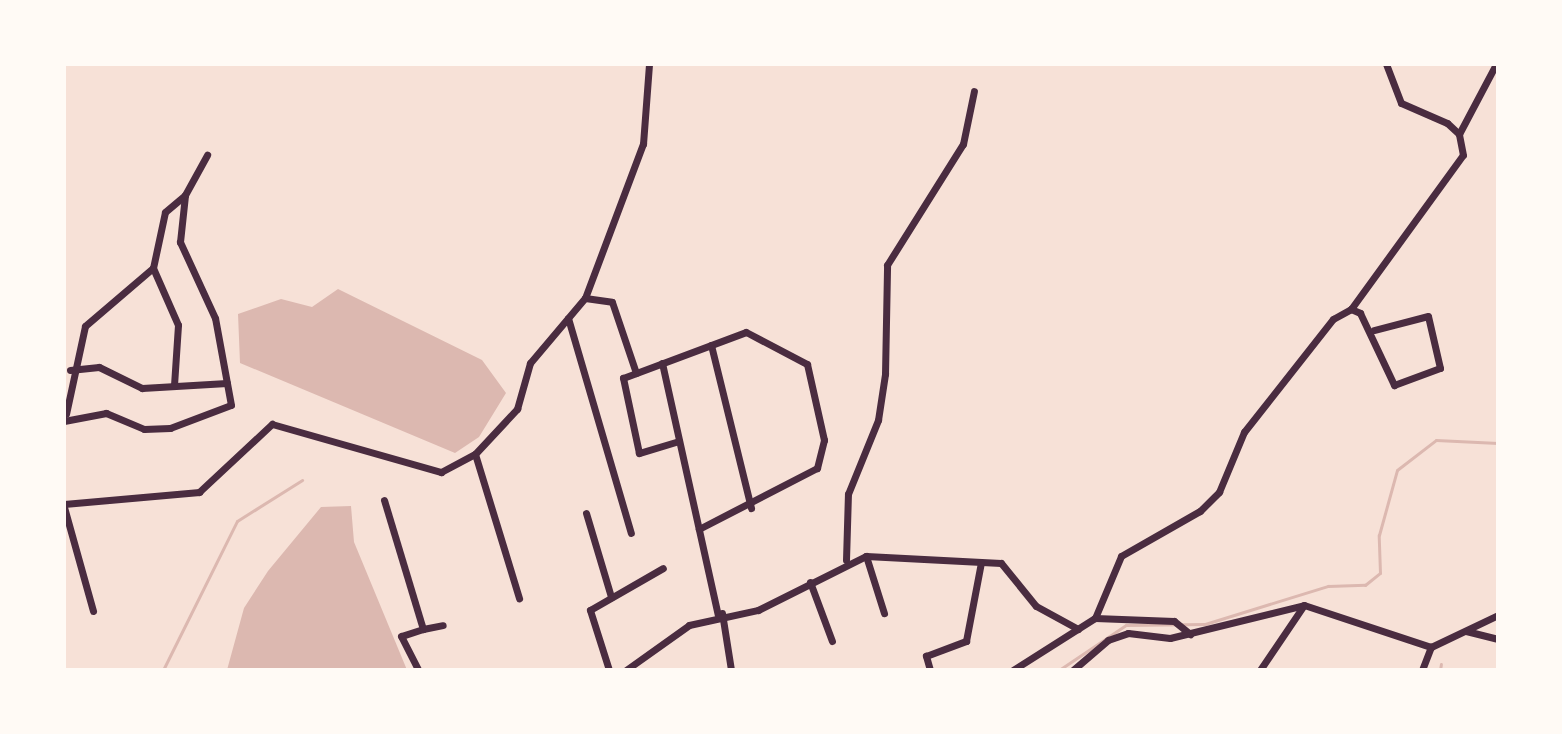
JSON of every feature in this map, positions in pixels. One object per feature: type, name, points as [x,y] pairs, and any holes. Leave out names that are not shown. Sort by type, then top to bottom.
[{"type":"street","points":[[93,611],[64,505],[199,492],[272,424],[441,472],[475,454],[517,409],[530,363],[585,298],[643,144],[649,64]]},
{"type":"street","points":[[1386,64],[1401,103],[1459,134]]},
{"type":"street","points":[[1013,670],[1095,618],[1121,556],[1200,511],[1219,492],[1244,432],[1333,319],[1351,309],[1457,167],[1459,134],[1496,64]]},
{"type":"street","points":[[846,560],[848,494],[878,420],[885,374],[887,265],[963,144],[974,91]]},
{"type":"street","points":[[174,386],[178,325],[153,268],[165,212],[185,195],[207,155]]},
{"type":"street","points":[[153,268],[85,326],[70,370],[65,417],[106,413],[144,429],[170,428],[231,405],[215,318],[180,242],[185,195]]},
{"type":"street","points":[[585,298],[612,302],[636,373]]},
{"type":"street","points":[[1351,309],[1374,330],[1394,385],[1440,368],[1428,316],[1374,330]]},
{"type":"street","points":[[568,318],[631,533]]},
{"type":"street","points":[[679,441],[639,453],[623,378],[746,332],[807,364],[824,440],[817,468],[751,508],[699,529]]},
{"type":"street","points":[[711,345],[751,508]]},
{"type":"street","points":[[662,363],[731,670]]},
{"type":"street","points":[[70,370],[99,367],[142,388],[227,383]]},
{"type":"street","points":[[475,454],[519,598]]},
{"type":"street","points":[[384,500],[423,629]]},
{"type":"street","points":[[586,513],[611,597]]},
{"type":"street","points":[[866,556],[884,613]]},
{"type":"street","points":[[626,670],[689,625],[720,614],[758,610],[846,560],[866,556],[981,562],[1008,568],[1036,606],[1078,629]]},
{"type":"street","points":[[930,670],[926,656],[966,641],[981,562]]},
{"type":"street","points":[[609,670],[590,610],[663,568]]},
{"type":"street","points":[[810,582],[832,641]]},
{"type":"street","points":[[1260,670],[1304,605]]},
{"type":"street","points":[[1073,670],[1108,640],[1128,633],[1190,634],[1304,605],[1431,647],[1498,615]]},
{"type":"street","points":[[1095,618],[1174,621],[1190,634]]},
{"type":"street","points":[[418,670],[401,636],[443,625]]},
{"type":"street","points":[[1466,631],[1498,639]]},
{"type":"street","points":[[1422,670],[1431,647]]},
{"type":"shaded area","points":[[338,289],[482,360],[506,393],[479,437],[455,453],[240,363],[238,314],[281,299],[312,307]]},
{"type":"shaded area","points":[[351,506],[354,542],[407,670],[227,670],[244,608],[268,571],[321,507]]},
{"type":"waterway","points":[[1059,670],[1126,625],[1205,624],[1328,586],[1365,585],[1380,573],[1379,535],[1397,470],[1436,440],[1498,443]]},
{"type":"waterway","points":[[163,670],[237,521],[302,480]]},
{"type":"waterway","points":[[1440,670],[1441,664]]}]
